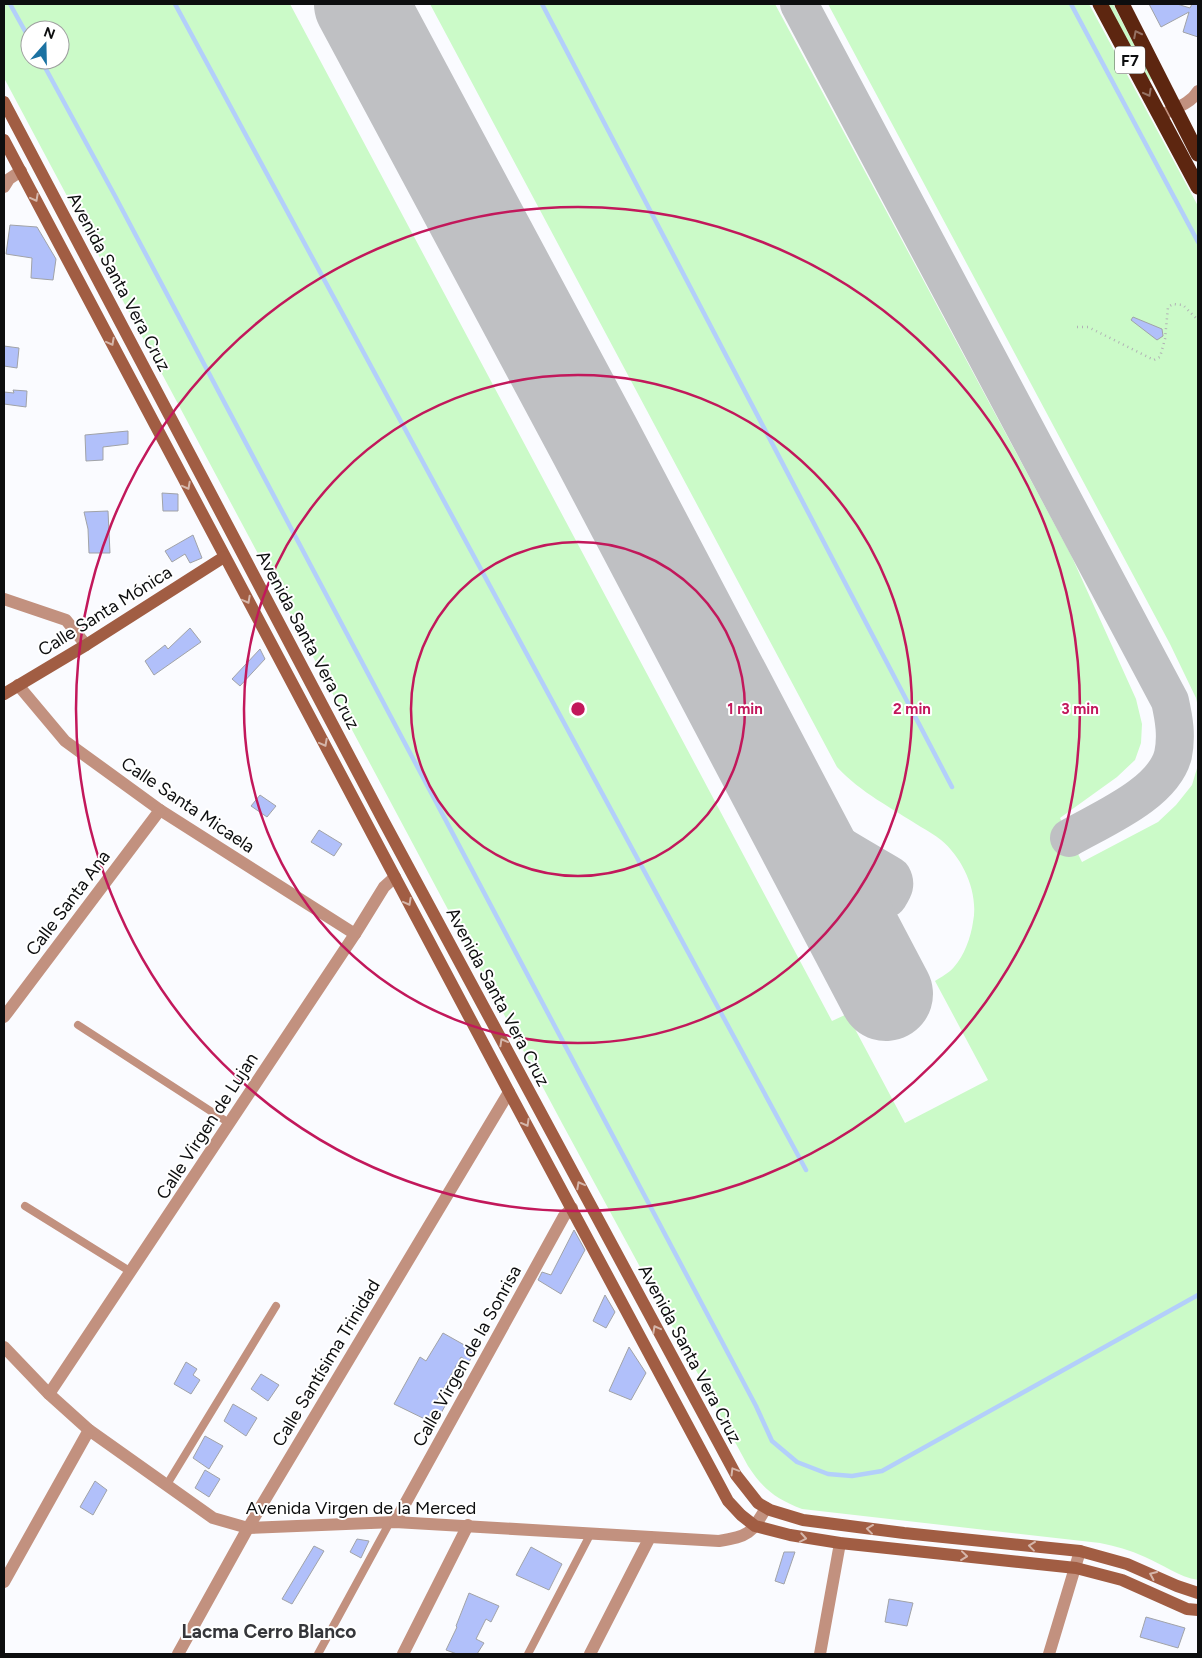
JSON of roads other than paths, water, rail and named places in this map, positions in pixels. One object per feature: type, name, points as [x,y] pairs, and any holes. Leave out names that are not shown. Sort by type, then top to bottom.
[{"type":"highway","name":"F7","points":[[1100,4],[1160,116],[1188,139],[1198,187]]},
{"type":"highway","name":"F7","points":[[1122,4],[1175,108],[1188,139],[1198,154]]},
{"type":"main road","name":"Avenida Santa Vera Cruz","points":[[4,102],[355,768],[669,1354],[736,1475],[758,1503],[782,1515],[803,1520],[1080,1552],[1107,1557],[1198,1593]]},
{"type":"main road","name":"Avenida Santa Vera Cruz","points":[[4,140],[224,557],[728,1501],[755,1526],[790,1535],[840,1543],[1076,1568],[1122,1580],[1195,1611]]},
{"type":"main road","name":"Calle Santa Mónica","points":[[4,694],[86,645],[224,557]]},
{"type":"street","points":[[1160,116],[1194,97],[1198,91]]},
{"type":"street","points":[[4,187],[9,179],[20,171]]},
{"type":"street","points":[[4,599],[66,620],[86,645]]},
{"type":"street","name":"Calle Santa Micaela","points":[[18,685],[65,741],[160,810],[355,934]]},
{"type":"street","name":"Calle Santa Ana","points":[[4,1017],[160,810]]},
{"type":"street","name":"Calle Virgen de Lujan","points":[[49,1394],[355,934],[384,887],[395,877]]},
{"type":"street","name":"Calle Santísima Trinidad","points":[[178,1654],[248,1528],[509,1092]]},
{"type":"street","name":"Calle Virgen de la Sonrisa","points":[[392,1522],[564,1216],[572,1208]]},
{"type":"street","name":"Avenida Virgen de la Merced","points":[[4,1347],[49,1394],[89,1430],[213,1518],[248,1528],[392,1522],[719,1541],[749,1534],[766,1508]]},
{"type":"street","points":[[4,1582],[89,1430]]},
{"type":"street","points":[[403,1654],[468,1525]]},
{"type":"street","points":[[590,1654],[650,1537]]},
{"type":"street","points":[[820,1654],[840,1543]]},
{"type":"street","points":[[1050,1654],[1080,1552]]},
{"type":"lane","points":[[78,1025],[229,1123]]},
{"type":"lane","points":[[24,1206],[131,1272]]},
{"type":"lane","points":[[166,1486],[276,1306]]},
{"type":"lane","points":[[318,1654],[392,1522]]},
{"type":"lane","points":[[528,1654],[591,1533]]},
{"type":"waterway","points":[[10,4],[20,22]]},
{"type":"waterway","points":[[175,4],[806,1170]]},
{"type":"waterway","points":[[542,4],[952,787]]},
{"type":"waterway","points":[[1071,4],[1198,242]]},
{"type":"waterway","points":[[46,70],[756,1406],[772,1441],[797,1462],[828,1474],[852,1476],[882,1471],[1198,1295]]},
{"type":"district","name":"Lacma Cerro Blanco","points":[[269,1631]]}]
